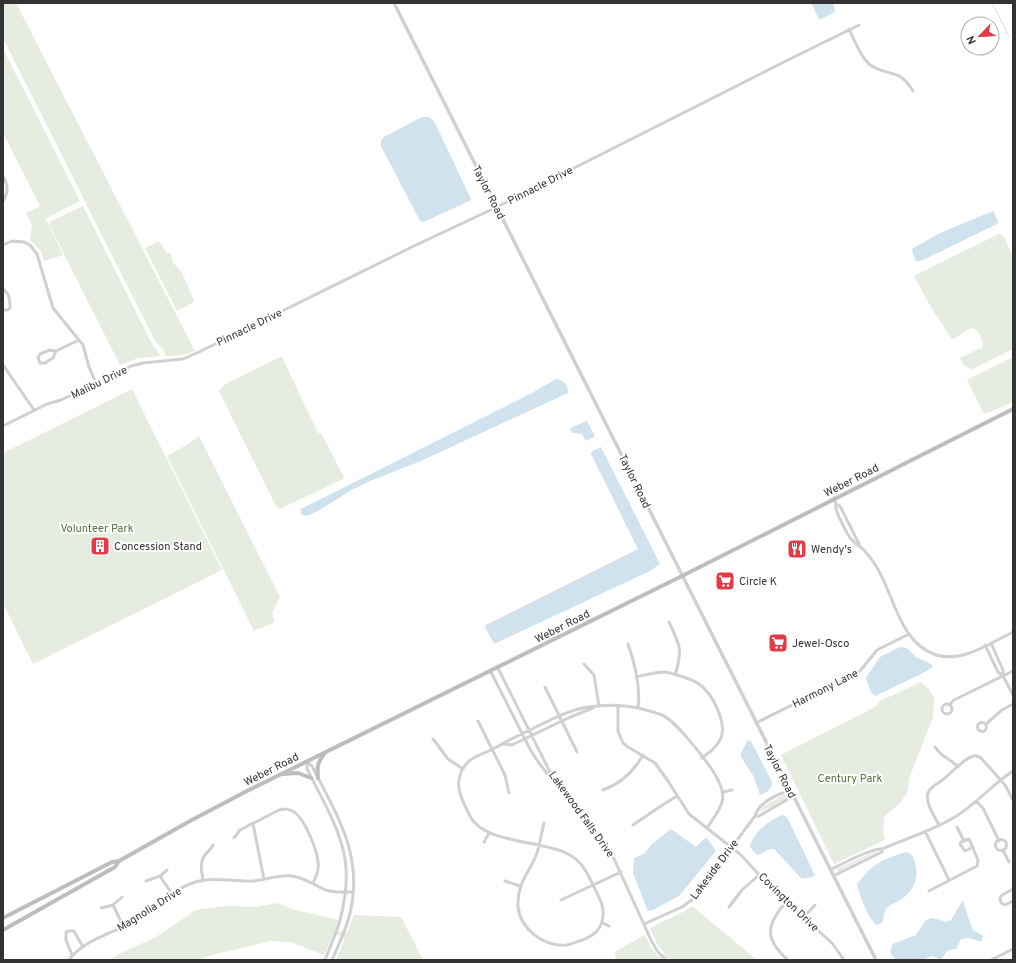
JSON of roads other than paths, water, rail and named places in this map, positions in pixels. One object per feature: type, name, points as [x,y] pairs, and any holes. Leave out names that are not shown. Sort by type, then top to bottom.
[{"type":"main road","name":"Weber Road","points":[[3,918],[112,862],[119,861],[190,821],[281,774],[491,672],[1013,409]]},
{"type":"main road","points":[[318,778],[317,765],[319,760],[327,752]]},
{"type":"main road","points":[[281,774],[298,773],[311,778]]},
{"type":"main road","name":"Weber Road","points":[[3,930],[115,867],[119,861]]},
{"type":"street","name":"Taylor Road","points":[[394,3],[876,960]]},
{"type":"street","name":"Pinnacle Drive","points":[[199,352],[414,246],[497,207],[859,25]]},
{"type":"street","points":[[849,29],[863,57],[870,65],[877,69],[900,76],[907,82],[913,91]]},
{"type":"street","points":[[3,176],[8,189],[6,197],[3,201]]},
{"type":"street","points":[[3,244],[18,240],[34,249],[39,260],[53,308],[83,345],[88,367],[96,382]]},
{"type":"street","points":[[3,289],[8,292],[10,298],[10,308],[8,310],[3,310]]},
{"type":"street","points":[[56,352],[50,350],[40,354],[38,358],[40,362],[45,363],[53,358],[56,352],[79,340]]},
{"type":"street","name":"Malibu Drive","points":[[3,426],[34,410],[61,400],[131,366],[183,359],[199,352]]},
{"type":"street","points":[[3,365],[34,410]]},
{"type":"street","points":[[834,498],[836,504],[835,509],[847,533],[874,563],[884,579],[901,622],[908,634],[926,650],[936,655],[948,657],[959,656],[970,653],[1013,632]]},
{"type":"street","points":[[836,504],[840,506],[861,548]]},
{"type":"street","points":[[669,622],[678,641],[680,650],[680,659],[676,675]]},
{"type":"street","name":"Harmony Lane","points":[[756,723],[860,671],[877,650],[908,634]]},
{"type":"street","points":[[991,643],[1003,676],[1013,695]]},
{"type":"street","points":[[628,644],[634,661],[639,694],[638,708]]},
{"type":"street","points":[[985,645],[998,672],[1003,676]]},
{"type":"street","points":[[584,664],[594,675],[598,706]]},
{"type":"street","name":"Lakewood Falls Drive","points":[[498,668],[556,784],[603,839],[621,872],[652,942],[658,952],[666,960]]},
{"type":"street","points":[[949,705],[954,700],[1013,671]]},
{"type":"street","points":[[491,672],[524,739],[539,763],[556,784]]},
{"type":"street","points":[[636,677],[664,672],[696,682],[703,688],[710,697],[722,721],[722,734],[715,747],[702,758]]},
{"type":"street","points":[[545,687],[577,752]]},
{"type":"street","points":[[986,724],[1002,710],[1013,704]]},
{"type":"street","points":[[544,823],[539,846],[532,864],[520,886],[518,905],[520,914],[530,931],[538,938],[547,942],[566,945],[593,935],[603,923],[604,910],[587,872],[582,864],[566,852],[539,846],[488,833],[474,822],[461,797],[458,782],[462,769],[474,758],[559,716],[579,709],[618,705],[638,708],[662,715],[672,721],[702,758],[713,772],[723,792],[721,808],[707,828]]},
{"type":"street","name":"Covington Drive","points":[[618,705],[617,728],[620,738],[625,745],[651,760],[658,767],[689,814],[741,855],[775,892],[836,948],[844,960]]},
{"type":"street","points":[[501,744],[512,745],[562,721],[598,706]]},
{"type":"street","points":[[478,721],[505,774],[509,793]]},
{"type":"street","points":[[433,739],[446,757],[462,769]]},
{"type":"street","points":[[935,747],[940,755],[950,759],[958,767]]},
{"type":"street","points":[[603,790],[612,787],[627,776],[635,768],[643,755]]},
{"type":"street","points":[[939,825],[927,800],[928,793],[932,787],[971,757],[979,757],[1007,788],[1013,800]]},
{"type":"street","points":[[307,762],[307,769],[334,825],[345,858],[346,874],[340,920],[325,960]]},
{"type":"street","points":[[307,762],[312,766],[341,823],[348,842],[353,863],[353,892],[349,916],[332,960]]},
{"type":"street","points":[[830,870],[879,848],[882,849],[939,825],[958,815],[1013,771]]},
{"type":"street","points":[[723,792],[732,790]]},
{"type":"street","name":"Lakeside Drive","points":[[644,924],[682,907],[693,899],[756,816],[756,812],[767,802],[785,792],[790,791],[788,799],[759,816],[756,816]]},
{"type":"street","points":[[633,825],[677,796]]},
{"type":"street","points":[[976,802],[984,811],[999,841],[995,844],[999,851],[1003,850],[1010,862]]},
{"type":"street","points":[[234,838],[240,830],[284,809],[289,809],[298,815],[311,840],[318,863],[318,873],[313,883]]},
{"type":"street","points":[[253,824],[264,879]]},
{"type":"street","points":[[957,827],[964,841]]},
{"type":"street","points":[[925,831],[949,880]]},
{"type":"street","points":[[484,842],[488,833]]},
{"type":"street","points":[[929,891],[977,866],[978,860],[973,847],[969,839],[960,844],[964,850],[973,847]]},
{"type":"street","points":[[203,880],[201,866],[202,860],[213,845]]},
{"type":"street","points":[[833,876],[882,852],[882,849]]},
{"type":"street","points":[[146,882],[160,876],[167,870]]},
{"type":"street","points":[[561,900],[621,872]]},
{"type":"street","points":[[729,907],[742,890],[759,875]]},
{"type":"street","points":[[160,876],[172,894]]},
{"type":"street","name":"Magnolia Drive","points":[[69,960],[72,955],[82,946],[139,917],[182,888],[203,880],[254,881],[290,876],[301,878],[326,890],[353,892]]},
{"type":"street","points":[[505,881],[520,886]]},
{"type":"street","points":[[1013,889],[1002,895],[1000,902],[1005,905],[1013,901]]},
{"type":"street","points":[[101,908],[113,905],[122,897]]},
{"type":"street","points":[[786,902],[776,914],[772,924],[771,933],[772,942],[779,952],[788,960]]},
{"type":"street","points":[[113,905],[123,926]]},
{"type":"street","points":[[804,917],[815,905]]},
{"type":"street","points":[[603,923],[609,926]]},
{"type":"street","points":[[72,955],[65,938],[66,932],[69,930],[74,931],[82,946]]},
{"type":"street","points":[[991,960],[1013,949]]},
{"type":"water","points":[[811,3],[833,3],[835,12],[819,19]]},
{"type":"water","points":[[422,117],[429,117],[434,121],[471,199],[424,222],[420,221],[381,146],[381,141],[384,137]]},
{"type":"water","points":[[993,211],[998,221],[997,224],[921,261],[916,261],[912,249],[940,233]]},
{"type":"water","points":[[556,379],[565,383],[568,393],[421,461],[370,481],[307,516],[300,513],[301,509],[532,393]]},
{"type":"water","points":[[587,421],[595,436],[586,441],[582,434],[573,433],[570,430],[572,427]]},
{"type":"water","points":[[601,447],[660,564],[650,571],[494,644],[485,627],[486,625],[638,549],[591,454],[591,452]]},
{"type":"water","points":[[900,647],[907,648],[916,657],[931,664],[933,667],[875,696],[871,692],[866,679],[867,676],[880,657]]},
{"type":"water","points":[[748,740],[751,741],[772,782],[770,789],[760,795],[754,777],[741,757],[741,753]]},
{"type":"water","points":[[782,815],[786,816],[788,819],[815,875],[808,878],[801,878],[774,849],[767,850],[758,855],[750,847],[754,837],[762,828],[772,820]]},
{"type":"water","points":[[671,829],[696,847],[705,838],[707,838],[716,851],[679,896],[649,911],[633,873],[634,858],[644,854],[652,844]]},
{"type":"water","points":[[906,852],[911,855],[915,861],[917,874],[916,880],[912,889],[905,897],[888,907],[884,913],[882,923],[877,925],[867,912],[857,884],[874,866]]},
{"type":"water","points":[[963,900],[973,930],[983,936],[981,942],[969,938],[961,939],[956,949],[946,952],[941,960],[933,956],[927,958],[926,960],[896,960],[894,958],[891,954],[893,944],[916,935],[928,919],[933,918],[946,922],[951,920]]},
{"type":"waterway","points":[[992,3],[1009,36]]},
{"type":"place","name":"Concession Stand","points":[[100,546]]},
{"type":"place","name":"Wendy's","points":[[797,549]]},
{"type":"place","name":"Circle K","points":[[725,581]]},
{"type":"place","name":"Jewel-Osco","points":[[778,643]]},
{"type":"park label","name":"Volunteer Park","points":[[97,528]]},
{"type":"park label","name":"Century Park","points":[[850,778]]}]
